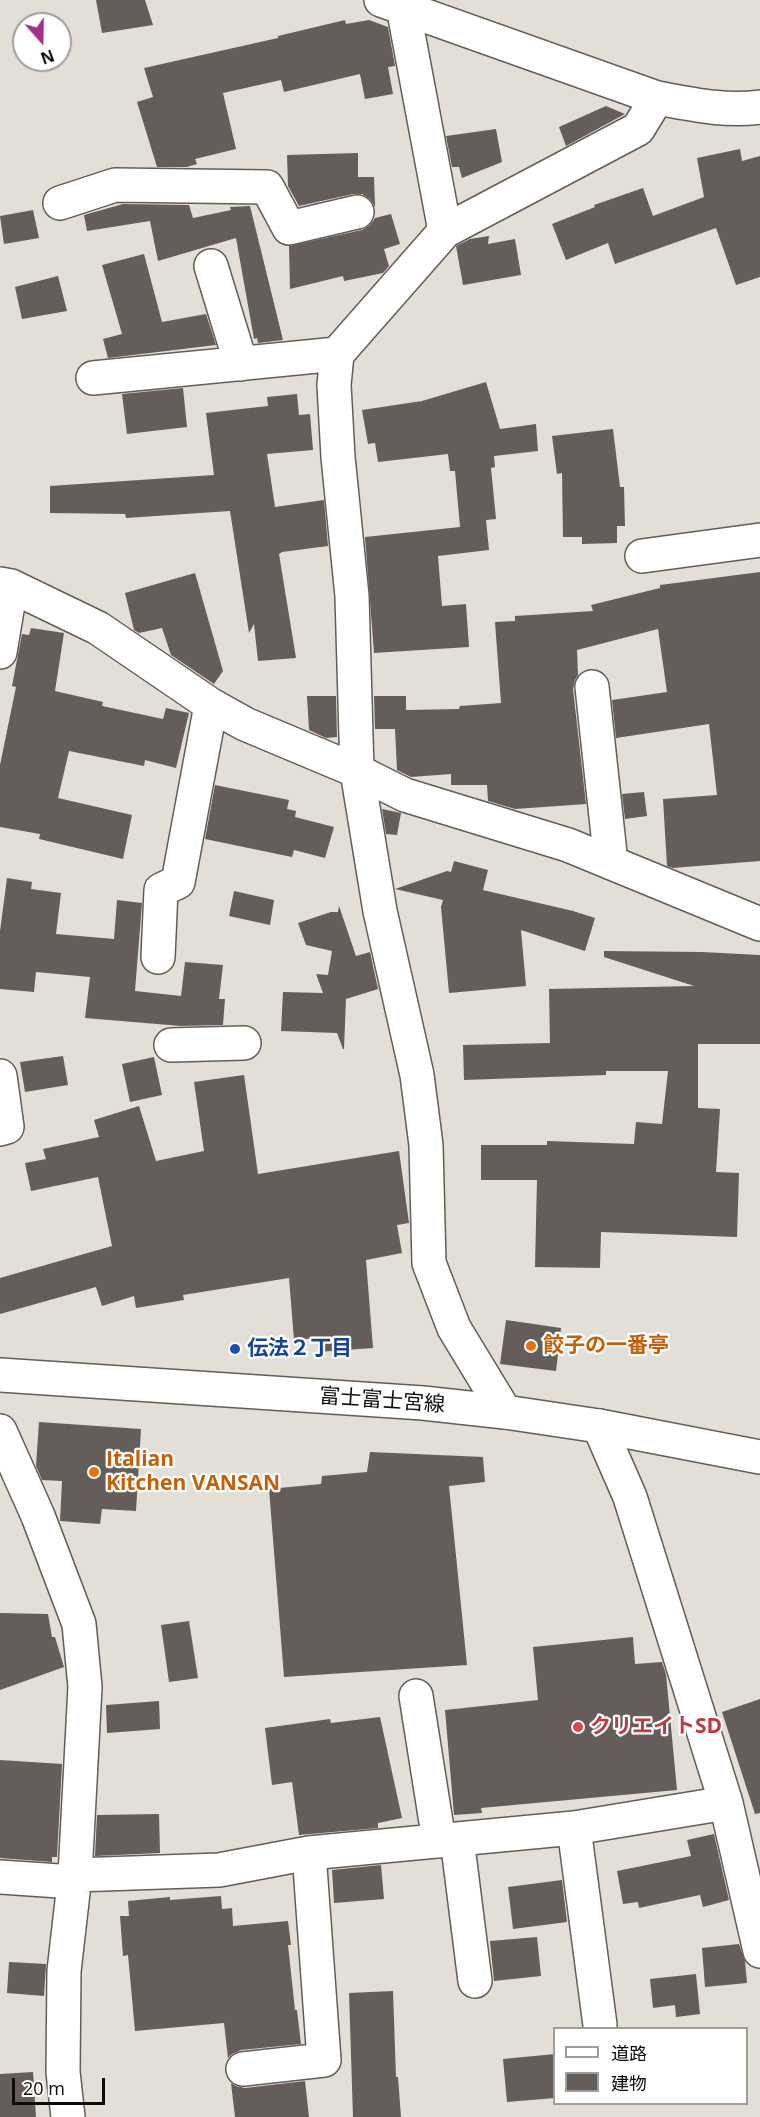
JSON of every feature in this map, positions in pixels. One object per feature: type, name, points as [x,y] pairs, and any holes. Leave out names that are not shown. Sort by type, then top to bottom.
[{"type":"street","points":[[392,4],[657,98],[704,106],[750,109],[760,107]]},
{"type":"street","points":[[392,4],[445,231]]},
{"type":"street","points":[[505,1412],[454,1328],[429,1263],[426,1145],[417,1075],[380,911],[357,771],[352,596],[338,457],[334,385],[337,354],[445,231],[638,129],[657,98]]},
{"type":"street","points":[[60,203],[115,185],[267,187],[289,228],[357,212]]},
{"type":"street","points":[[211,266],[241,364]]},
{"type":"street","points":[[93,378],[337,354]]},
{"type":"street","points":[[642,556],[760,540]]},
{"type":"street","points":[[0,652],[5,585],[98,628],[211,705],[245,724],[357,771],[405,795],[568,845],[760,924]]},
{"type":"street","points":[[592,687],[611,863]]},
{"type":"street","points":[[158,957],[161,890],[178,882],[211,705]]},
{"type":"street","points":[[171,1045],[244,1043]]},
{"type":"street","points":[[0,1076],[7,1127],[0,1129]]},
{"type":"street","name":"富士富士宮線","points":[[0,1375],[423,1403],[599,1426],[760,1457]]},
{"type":"street","points":[[599,1426],[630,1497],[726,1803],[760,1951]]},
{"type":"street","points":[[0,1431],[38,1516],[80,1624],[85,1687],[74,1879],[64,1971],[63,2072],[68,2117]]},
{"type":"street","points":[[416,1696],[448,1840],[475,1981]]},
{"type":"street","points":[[0,1876],[74,1879],[219,1870],[309,1853],[574,1828],[726,1803]]},
{"type":"street","points":[[574,1828],[600,2025]]},
{"type":"street","points":[[243,2068],[324,2060],[309,1853]]},
{"type":"building","points":[[96,0],[145,0],[153,25],[102,33]]},
{"type":"building","points":[[345,20],[346,24],[369,20],[388,27],[395,66],[388,67],[393,94],[365,99],[360,74],[284,92],[281,80],[223,93],[236,149],[195,159],[197,164],[187,167],[157,167],[137,102],[153,97],[144,68],[278,38],[278,36]]},
{"type":"building","points":[[606,106],[625,114],[566,146],[559,127]]},
{"type":"building","points":[[496,129],[502,162],[462,178],[459,167],[452,167],[446,136]]},
{"type":"building","points":[[740,149],[742,161],[760,156],[760,277],[736,285],[716,228],[615,264],[608,243],[566,260],[552,224],[595,207],[594,205],[643,188],[653,216],[704,197],[697,158]]},
{"type":"building","points":[[358,153],[358,177],[374,177],[375,207],[370,199],[362,194],[299,206],[288,186],[287,155]]},
{"type":"building","points":[[123,204],[189,205],[193,218],[231,210],[230,207],[250,206],[283,340],[258,343],[257,338],[254,339],[236,238],[158,261],[150,221],[87,231],[84,215]]},
{"type":"building","points":[[33,210],[39,238],[4,244],[0,216]]},
{"type":"building","points":[[391,214],[400,244],[384,249],[389,266],[383,273],[344,281],[343,276],[290,289],[289,246],[362,230],[375,218]]},
{"type":"building","points":[[489,236],[488,244],[515,239],[521,275],[463,285],[456,246],[470,239]]},
{"type":"building","points":[[144,254],[162,322],[206,314],[216,345],[108,358],[103,339],[122,334],[102,265]]},
{"type":"building","points":[[58,276],[67,311],[22,319],[15,287]]},
{"type":"building","points":[[486,382],[500,429],[536,424],[538,451],[494,456],[495,467],[491,468],[496,519],[486,520],[489,550],[438,556],[442,606],[466,604],[469,647],[374,653],[365,537],[460,527],[455,471],[450,471],[448,454],[378,462],[375,443],[368,444],[362,410],[422,401]]},
{"type":"building","points":[[183,388],[187,427],[127,434],[122,394]]},
{"type":"building","points":[[297,394],[299,415],[310,414],[313,450],[267,454],[275,507],[324,500],[328,546],[279,554],[296,658],[258,661],[254,624],[249,633],[230,511],[126,518],[125,514],[50,513],[50,486],[214,475],[206,413],[268,406],[267,397]]},
{"type":"building","points":[[613,429],[620,487],[624,487],[625,526],[617,526],[617,543],[582,544],[582,537],[563,537],[562,473],[557,474],[552,436]]},
{"type":"building","points":[[760,572],[760,861],[673,868],[667,866],[663,799],[717,795],[709,724],[616,738],[612,700],[667,692],[658,629],[577,650],[578,675],[573,689],[586,804],[515,809],[488,801],[487,785],[451,785],[451,774],[411,777],[397,770],[395,729],[375,729],[374,696],[406,696],[406,710],[459,709],[460,706],[501,703],[495,622],[515,621],[515,616],[593,611],[591,605],[660,588],[660,585]]},
{"type":"building","points":[[195,573],[223,671],[214,684],[171,655],[162,628],[139,633],[134,630],[125,593]]},
{"type":"building","points":[[31,628],[64,633],[55,691],[103,702],[102,706],[163,719],[166,708],[189,713],[176,768],[145,760],[144,766],[69,751],[58,798],[132,815],[123,859],[39,839],[40,834],[0,827],[0,765],[16,687],[12,686],[22,634],[29,635]]},
{"type":"building","points":[[307,696],[336,696],[337,737],[326,738],[309,730]]},
{"type":"building","points":[[215,785],[289,800],[287,809],[296,811],[295,817],[334,827],[325,858],[294,850],[292,857],[205,839]]},
{"type":"building","points":[[644,792],[647,816],[625,819],[622,794]]},
{"type":"building","points":[[382,809],[401,813],[397,835],[386,834]]},
{"type":"building","points":[[454,861],[488,870],[483,890],[595,918],[585,951],[521,930],[526,986],[449,993],[441,907],[443,900],[395,889],[447,871],[451,872]]},
{"type":"building","points":[[7,878],[32,882],[31,889],[61,893],[56,934],[114,939],[117,900],[142,903],[135,991],[181,996],[185,962],[223,965],[219,999],[225,999],[223,1025],[181,1026],[85,1018],[90,977],[36,972],[34,992],[0,989],[0,931]]},
{"type":"building","points":[[234,891],[274,900],[270,925],[229,916]]},
{"type":"building","points":[[339,906],[356,956],[370,952],[378,989],[346,999],[344,1049],[337,1033],[281,1031],[283,992],[323,993],[316,974],[328,975],[332,951],[306,945],[298,923],[331,912],[338,912]]},
{"type":"building","points":[[604,951],[760,955],[760,1044],[698,1044],[698,1108],[720,1109],[716,1172],[739,1173],[737,1237],[601,1232],[600,1268],[535,1267],[537,1180],[481,1180],[481,1145],[547,1145],[547,1141],[634,1144],[636,1122],[662,1124],[668,1071],[606,1071],[606,1075],[464,1080],[463,1045],[550,1043],[549,989],[694,986],[604,957]]},
{"type":"building","points":[[63,1056],[68,1085],[25,1092],[20,1062]]},
{"type":"building","points":[[154,1057],[162,1095],[130,1102],[122,1064]]},
{"type":"building","points":[[244,1075],[258,1174],[399,1151],[409,1223],[397,1225],[402,1253],[366,1260],[373,1348],[318,1352],[317,1338],[294,1340],[289,1278],[183,1295],[184,1300],[136,1308],[134,1296],[102,1306],[96,1287],[0,1314],[0,1278],[112,1246],[98,1177],[31,1191],[25,1163],[46,1159],[43,1149],[99,1137],[94,1120],[139,1106],[156,1161],[204,1151],[194,1082]]},
{"type":"building","name":"餃子の一番亭","points":[[506,1320],[561,1328],[556,1371],[500,1364]]},
{"type":"building","name":"Italian Kitchen VANSAN","points":[[39,1422],[141,1429],[136,1511],[102,1509],[100,1524],[60,1521],[62,1481],[42,1480],[36,1466]]},
{"type":"building","points":[[370,1452],[483,1457],[485,1482],[449,1486],[467,1665],[284,1677],[269,1489],[321,1484],[322,1476],[367,1472]]},
{"type":"building","points":[[0,1613],[48,1614],[52,1637],[55,1637],[64,1667],[0,1690]]},
{"type":"building","points":[[189,1621],[198,1678],[169,1682],[161,1625]]},
{"type":"building","name":"クリエイトSD","points":[[633,1637],[635,1664],[662,1662],[666,1674],[677,1790],[481,1808],[482,1813],[454,1815],[445,1710],[538,1700],[533,1647]]},
{"type":"building","points":[[760,1699],[760,1813],[755,1814],[722,1712]]},
{"type":"building","points":[[159,1701],[160,1729],[107,1733],[106,1705]]},
{"type":"building","points":[[380,1717],[402,1818],[378,1823],[378,1828],[299,1835],[292,1782],[272,1785],[265,1728],[330,1719],[331,1723]]},
{"type":"building","points":[[0,1760],[62,1764],[57,1857],[52,1857],[52,1862],[0,1858]]},
{"type":"building","points":[[159,1814],[160,1853],[95,1856],[97,1815]]},
{"type":"building","points":[[714,1834],[729,1900],[703,1907],[700,1895],[639,1908],[638,1902],[623,1904],[617,1871],[691,1856],[687,1840]]},
{"type":"building","points":[[381,1865],[384,1899],[334,1903],[332,1870]]},
{"type":"building","points":[[562,1880],[567,1922],[513,1929],[508,1887]]},
{"type":"building","points":[[221,1896],[222,1909],[232,1908],[233,1926],[288,1921],[291,1945],[288,1945],[301,2044],[241,2050],[228,2058],[224,2023],[135,2031],[128,1955],[123,1956],[120,1916],[129,1916],[128,1901]]},
{"type":"building","points":[[537,1937],[541,1976],[494,1981],[490,1941]]},
{"type":"building","points":[[739,1944],[745,1961],[747,1983],[705,1987],[702,1948]]},
{"type":"building","points":[[9,1962],[46,1964],[44,1996],[7,1993]]},
{"type":"building","points":[[696,1974],[700,2014],[676,2017],[675,2005],[653,2008],[650,1979]]},
{"type":"building","points":[[393,1991],[396,2077],[398,2077],[401,2117],[353,2117],[349,1993]]},
{"type":"building","points":[[553,2054],[553,2098],[507,2102],[503,2059]]},
{"type":"building","points":[[33,2072],[36,2117],[0,2117],[0,2074]]},
{"type":"building","points":[[305,2081],[309,2117],[235,2117],[231,2083],[245,2088]]},
{"type":"place","name":"餃子の一番亭","points":[[531,1346]]},
{"type":"place","name":"伝法２丁目","points":[[235,1349]]},
{"type":"place","name":"Italian Kitchen VANSAN","points":[[94,1472]]},
{"type":"place","name":"クリエイトSD","points":[[578,1727]]}]
